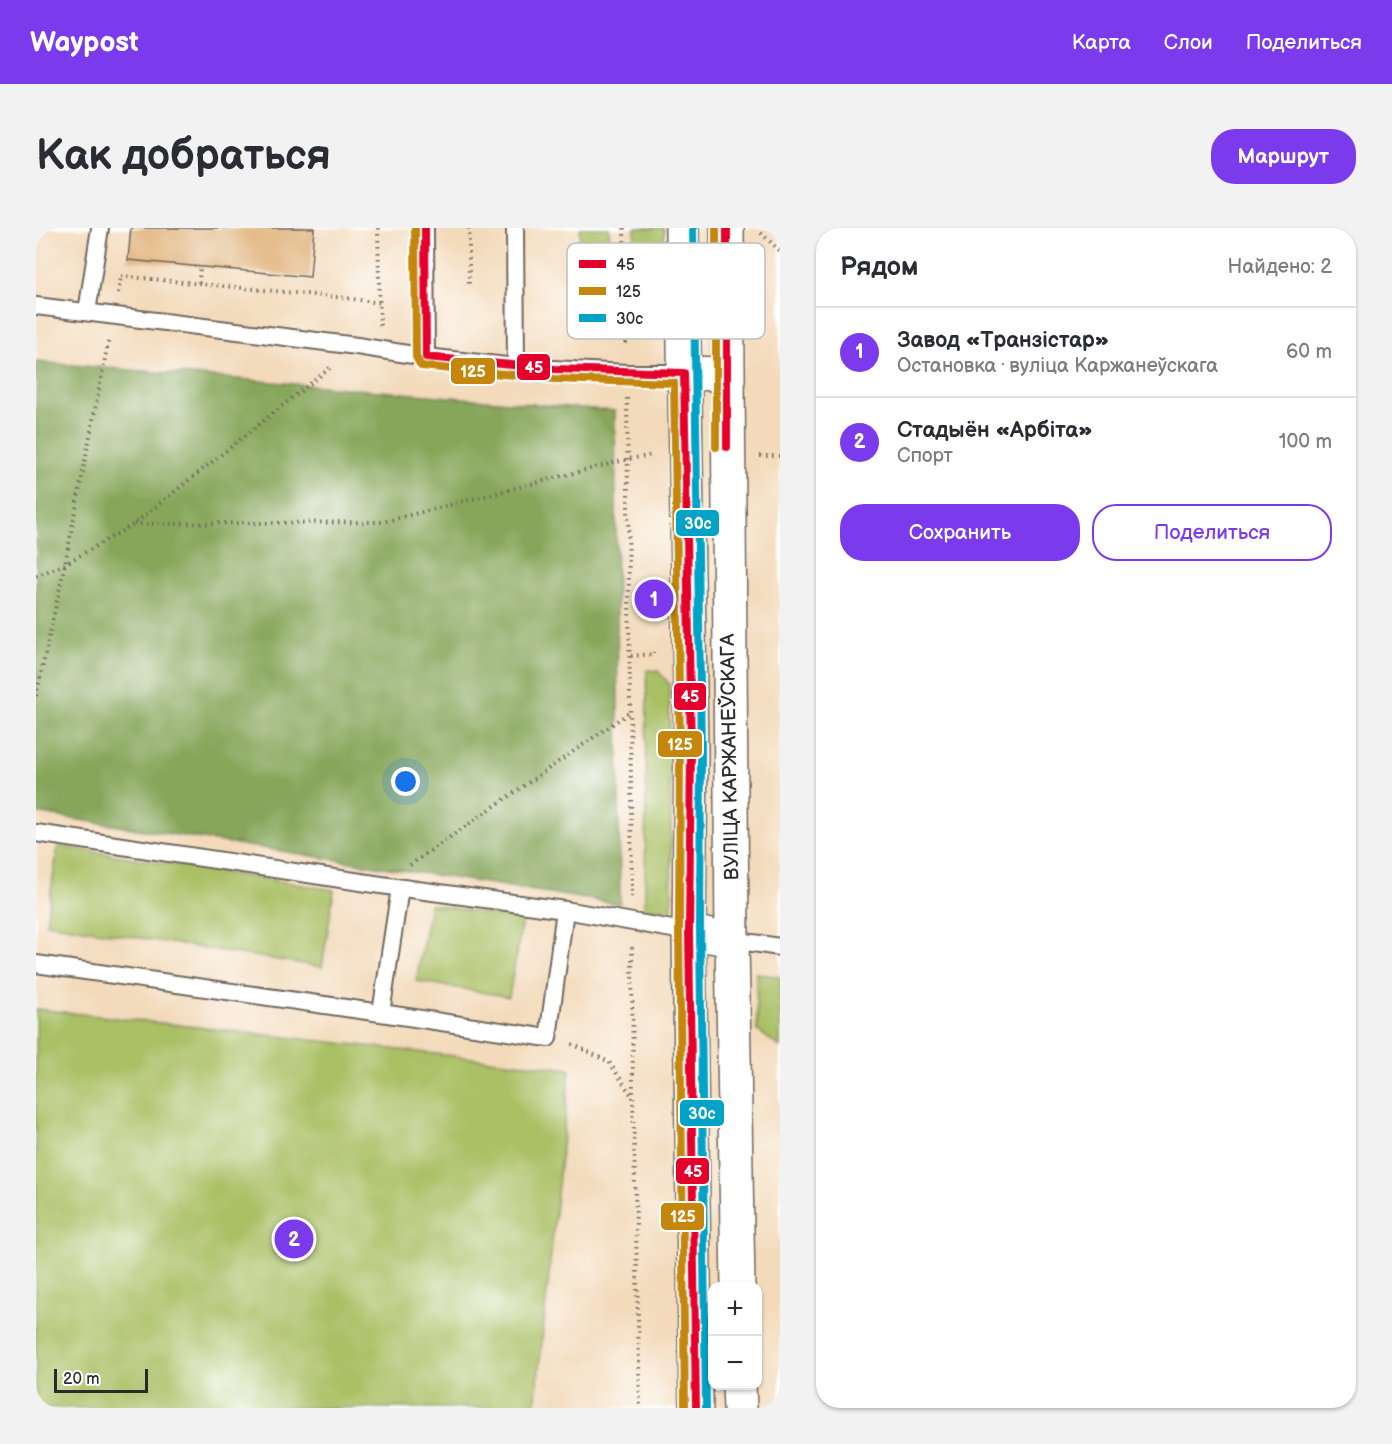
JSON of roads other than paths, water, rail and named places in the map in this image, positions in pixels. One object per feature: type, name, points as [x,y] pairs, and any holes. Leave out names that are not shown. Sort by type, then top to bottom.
[{"type":"main road","name":"ВУЛІЦА КАРЖАНЕЎСКАГА","points":[[682,228],[682,243]]},
{"type":"main road","name":"ВУЛІЦА КАРЖАНЕЎСКАГА","points":[[684,339],[691,750],[689,932],[696,1408]]},
{"type":"main road","name":"ВУЛІЦА КАРЖАНЕЎСКАГА","points":[[727,339],[732,940],[738,1282]]},
{"type":"main road","points":[[684,373],[727,374]]},
{"type":"main road","points":[[689,932],[732,940]]},
{"type":"main road","points":[[740,1390],[740,1408]]},
{"type":"lane","points":[[87,312],[100,228]]},
{"type":"lane","points":[[425,228],[426,357]]},
{"type":"lane","points":[[515,228],[516,368]]},
{"type":"lane","points":[[36,306],[357,345],[426,357],[516,368],[684,373]]},
{"type":"lane","points":[[36,833],[400,888],[565,910],[689,932]]},
{"type":"lane","points":[[381,1013],[400,888]]},
{"type":"lane","points":[[36,964],[548,1038],[565,910]]},
{"type":"lane","points":[[732,940],[780,947]]},
{"type":"place","name":"Завод «Транзістар»","points":[[654,599]]},
{"type":"place","name":"Стадыён «Арбіта»","points":[[294,1239]]}]
